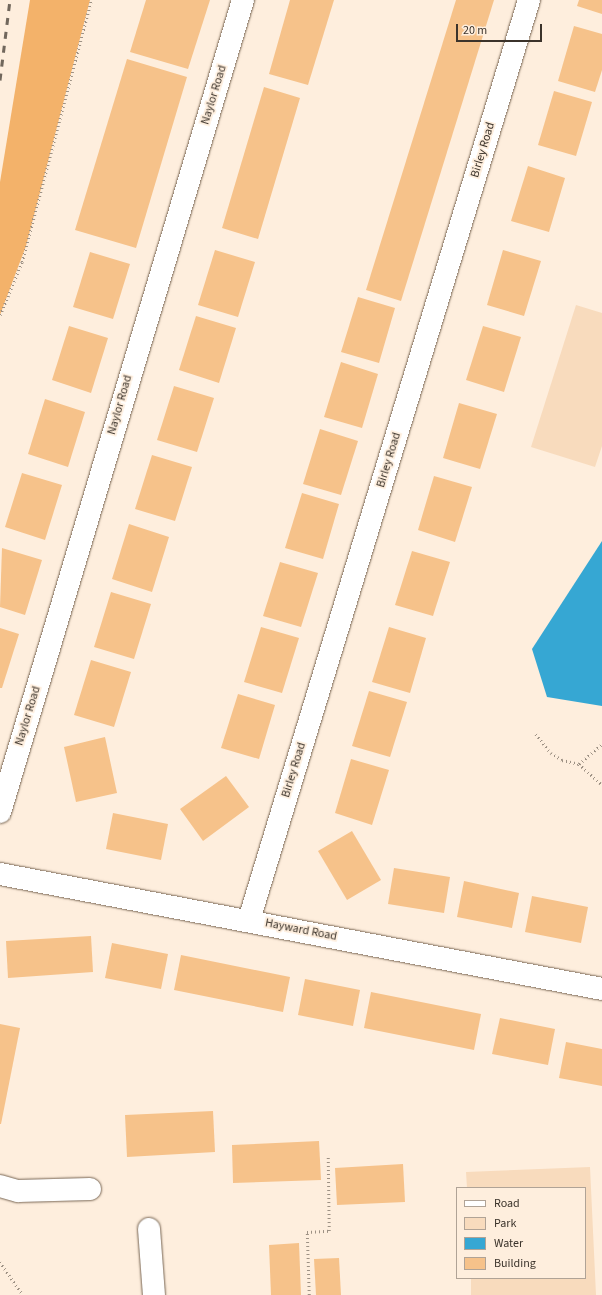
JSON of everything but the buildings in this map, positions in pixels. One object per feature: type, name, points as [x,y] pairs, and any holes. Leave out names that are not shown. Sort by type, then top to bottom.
[{"type":"street","name":"Naylor Road","points":[[0,812],[243,0]]},
{"type":"street","name":"Birley Road","points":[[248,920],[529,0]]},
{"type":"street","name":"Hayward Road","points":[[0,874],[248,920],[602,989]]},
{"type":"street","points":[[0,1186],[18,1191],[90,1189]]},
{"type":"street","points":[[149,1229],[154,1295]]},
{"type":"path","points":[[0,315],[22,262],[90,0]]},
{"type":"path","points":[[536,734],[551,753],[562,760],[579,764],[602,785]]},
{"type":"path","points":[[579,764],[602,744]]},
{"type":"path","points":[[309,1295],[307,1232],[329,1231],[328,1155]]},
{"type":"path","points":[[0,1262],[23,1295]]},
{"type":"green space","points":[[576,305],[602,313],[602,446],[595,467],[531,447]]},
{"type":"green space","points":[[590,1167],[596,1295],[471,1295],[471,1279],[586,1279],[586,1187],[467,1187],[466,1172]]},
{"type":"shaded area","points":[[30,0],[90,0],[26,246],[0,315],[0,182]]},
{"type":"water","points":[[602,541],[602,706],[547,697],[532,649]]},
{"type":"railway","points":[[0,80],[10,0]]}]
